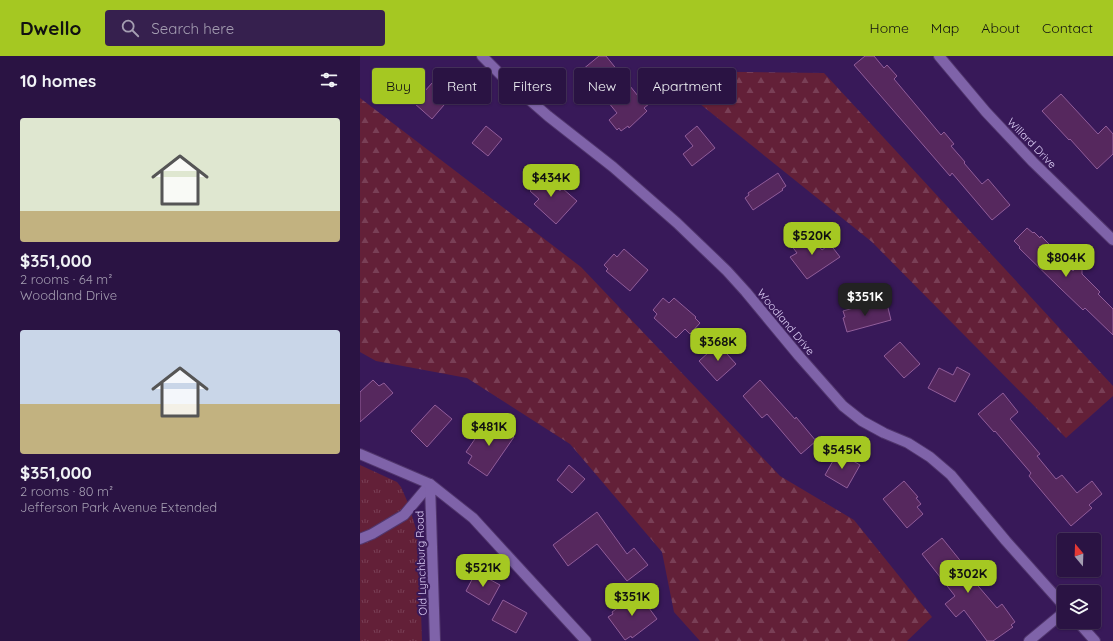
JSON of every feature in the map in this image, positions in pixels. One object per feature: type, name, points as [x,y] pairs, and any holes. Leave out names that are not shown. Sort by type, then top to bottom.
[{"type":"street","name":"Woodland Drive","points":[[482,56],[501,75],[548,116],[613,167],[683,228],[746,292],[843,406],[862,421],[884,433],[908,443],[930,457],[951,475],[1057,598]]},
{"type":"street","name":"Willard Drive","points":[[939,56],[986,112],[1033,162],[1113,240]]},
{"type":"street","points":[[360,454],[430,484],[472,518],[586,641]]},
{"type":"street","points":[[360,539],[372,534],[404,515],[430,484]]},
{"type":"street","name":"Old Lynchburg Road","points":[[430,484],[435,641]]},
{"type":"street","points":[[1029,641],[1057,618]]},
{"type":"street","points":[[1084,629],[1094,641]]},
{"type":"green space","points":[[736,72],[824,73],[1113,386],[1113,396],[1066,438],[872,242],[700,104],[736,104]]},
{"type":"green space","points":[[360,98],[581,267],[780,476],[854,520],[932,617],[907,641],[700,641],[674,612],[662,552],[570,444],[467,378],[376,361],[360,352]]},
{"type":"green space","points":[[360,465],[397,482],[401,487],[408,503],[416,529],[419,550],[422,641],[360,641]]},
{"type":"building","points":[[599,56],[606,56],[616,68],[584,68]]},
{"type":"building","points":[[865,56],[874,56],[884,68],[887,65],[897,76],[894,79],[941,135],[944,132],[954,144],[951,146],[982,184],[988,179],[1010,205],[992,220],[952,173],[950,176],[854,65]]},
{"type":"building","points":[[433,82],[433,104],[445,104],[432,119],[415,104],[425,104],[425,91]]},
{"type":"building","points":[[630,86],[638,96],[638,104],[649,104],[644,108],[647,111],[629,128],[628,126],[621,131],[619,128],[617,130],[609,120],[617,113],[610,104],[630,104]]},
{"type":"building","points":[[1061,94],[1098,134],[1106,126],[1113,134],[1113,154],[1097,169],[1042,111]]},
{"type":"building","points":[[486,126],[502,139],[488,156],[472,143]]},
{"type":"building","points":[[697,126],[715,148],[692,166],[683,154],[693,146],[685,136]]},
{"type":"building","points":[[538,171],[560,191],[562,188],[577,201],[556,224],[534,204],[539,199],[530,191],[533,188],[527,182]]},
{"type":"building","points":[[778,173],[786,186],[782,189],[783,190],[753,210],[745,198],[749,195],[748,193]]},
{"type":"building","points":[[1027,228],[1040,238],[1041,236],[1056,251],[1054,252],[1073,271],[1082,262],[1082,274],[1100,292],[1098,294],[1113,309],[1113,335],[1085,308],[1083,310],[1019,248],[1020,247],[1014,241]]},
{"type":"building","points":[[808,233],[822,250],[830,244],[840,257],[807,279],[790,257],[797,253],[791,245]]},
{"type":"building","points":[[624,249],[648,270],[630,291],[606,271],[608,269],[604,265],[614,254],[617,257]]},
{"type":"building","points":[[663,298],[669,303],[674,298],[696,317],[695,318],[700,323],[690,334],[685,329],[676,338],[654,318],[657,314],[653,310]]},
{"type":"building","points":[[887,304],[891,320],[847,332],[843,318],[845,317],[843,311],[864,305],[865,310]]},
{"type":"building","points":[[900,342],[920,364],[904,378],[884,356]]},
{"type":"building","points":[[718,344],[736,364],[717,381],[699,361]]},
{"type":"building","points":[[957,367],[970,374],[955,402],[928,388],[939,368],[953,375]]},
{"type":"building","points":[[373,380],[379,386],[384,383],[393,393],[360,422],[360,392]]},
{"type":"building","points":[[760,380],[795,419],[796,417],[816,441],[801,454],[767,414],[762,418],[743,396]]},
{"type":"building","points":[[1003,393],[1018,412],[1010,419],[1040,454],[1037,456],[1056,479],[1062,475],[1077,493],[1092,481],[1102,494],[1089,505],[1092,508],[1071,526],[1029,476],[1031,473],[995,431],[994,432],[978,414]]},
{"type":"building","points":[[435,405],[452,419],[427,447],[411,431]]},
{"type":"building","points":[[488,420],[514,437],[487,476],[468,463],[472,456],[466,452]]},
{"type":"building","points":[[838,452],[860,465],[847,488],[825,475]]},
{"type":"building","points":[[569,465],[585,479],[572,493],[557,480]]},
{"type":"building","points":[[904,481],[918,497],[916,498],[921,504],[917,507],[923,514],[907,528],[883,499]]},
{"type":"building","points":[[597,512],[627,554],[634,548],[648,565],[627,581],[597,544],[568,566],[553,545]]},
{"type":"building","points":[[942,538],[963,564],[960,565],[997,608],[1002,604],[1015,622],[1011,625],[1013,627],[993,641],[987,641],[964,610],[956,617],[945,604],[955,596],[922,554]]},
{"type":"building","points":[[476,572],[500,585],[489,605],[466,591]]},
{"type":"building","points":[[638,593],[657,619],[632,638],[631,636],[625,640],[608,617],[613,614],[612,612]]},
{"type":"building","points":[[503,600],[527,613],[516,633],[492,620]]}]
